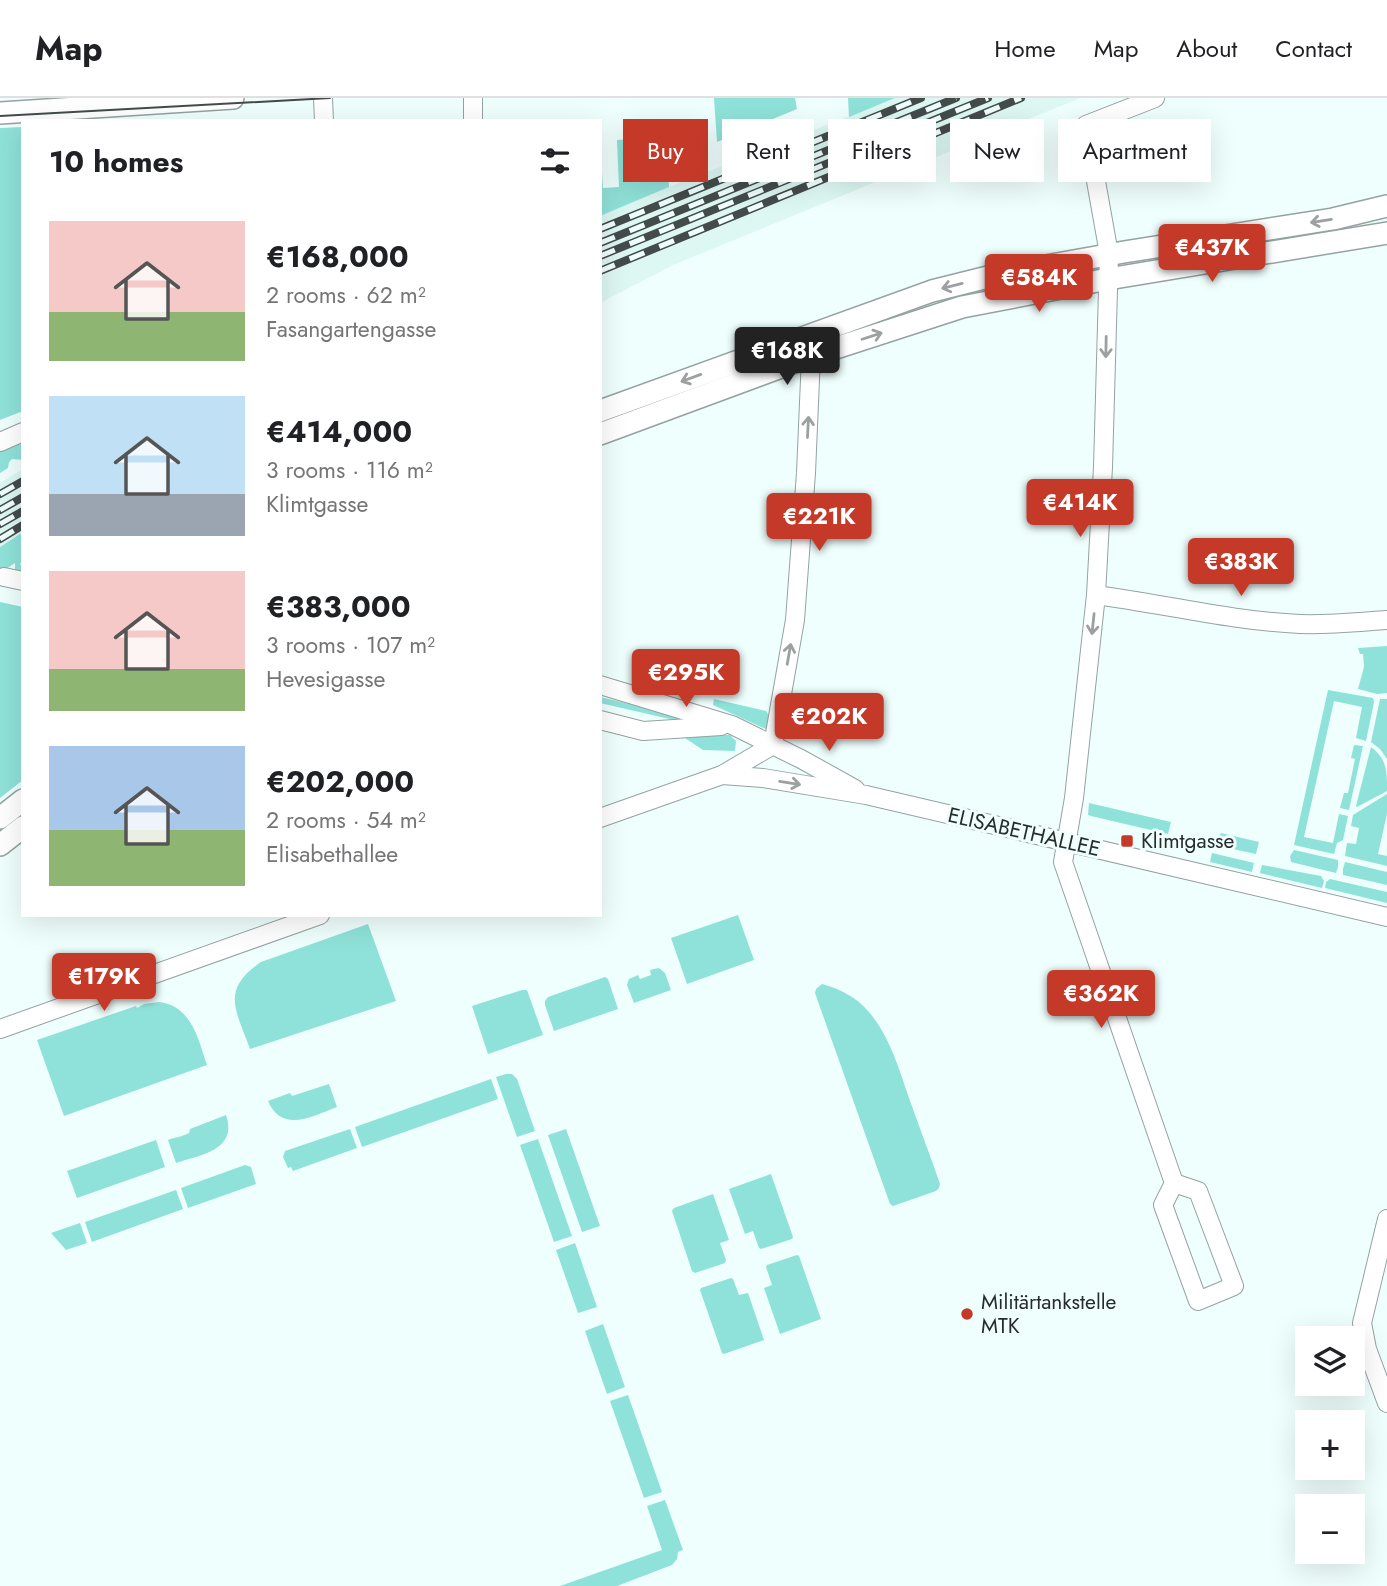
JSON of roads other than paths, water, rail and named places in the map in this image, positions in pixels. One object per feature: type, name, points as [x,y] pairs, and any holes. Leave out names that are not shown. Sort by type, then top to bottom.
[{"type":"main road","points":[[0,113],[150,107],[233,98]]},
{"type":"main road","points":[[602,410],[932,291],[996,275],[1333,219],[1387,206]]},
{"type":"main road","points":[[602,434],[811,356],[962,307],[1108,279],[1387,233]]},
{"type":"main road","points":[[0,818],[21,802]]},
{"type":"main road","points":[[0,845],[21,829]]},
{"type":"street","points":[[323,98],[324,119]]},
{"type":"street","points":[[472,98],[473,119]]},
{"type":"street","points":[[1155,98],[1086,125],[1110,254],[1096,596],[1073,801],[1063,862],[1174,1183],[1163,1205],[1198,1301],[1234,1286],[1198,1191],[1174,1183]]},
{"type":"street","points":[[602,817],[722,775],[773,745],[795,620],[811,356]]},
{"type":"street","points":[[0,442],[21,433]]},
{"type":"street","points":[[4,577],[21,581]]},
{"type":"street","points":[[1096,596],[1285,623],[1387,620]]},
{"type":"street","name":"ELISABETHALLEE","points":[[602,686],[732,725],[866,795]]},
{"type":"street","name":"ELISABETHALLEE","points":[[602,721],[643,731],[732,725]]},
{"type":"street","name":"ELISABETHALLEE","points":[[722,775],[763,778],[866,795],[1387,917]]},
{"type":"street","points":[[0,1029],[195,960],[280,922],[309,917]]},
{"type":"street","points":[[1387,1219],[1362,1323],[1367,1349],[1387,1403]]},
{"type":"tram line","points":[[0,116],[330,98]]},
{"type":"railway","points":[[602,228],[921,98]]},
{"type":"railway","points":[[602,242],[956,98]]},
{"type":"railway","points":[[602,255],[988,98]]},
{"type":"railway","points":[[602,270],[1021,98]]},
{"type":"railway","points":[[0,494],[21,482]]},
{"type":"railway","points":[[0,510],[21,498]]},
{"type":"railway","points":[[0,524],[21,512]]},
{"type":"railway","points":[[0,539],[21,526]]},
{"type":"place","name":"Klimtgasse","points":[[1127,841]]},
{"type":"place","name":"Militärtankstelle MTK","points":[[967,1314]]}]
